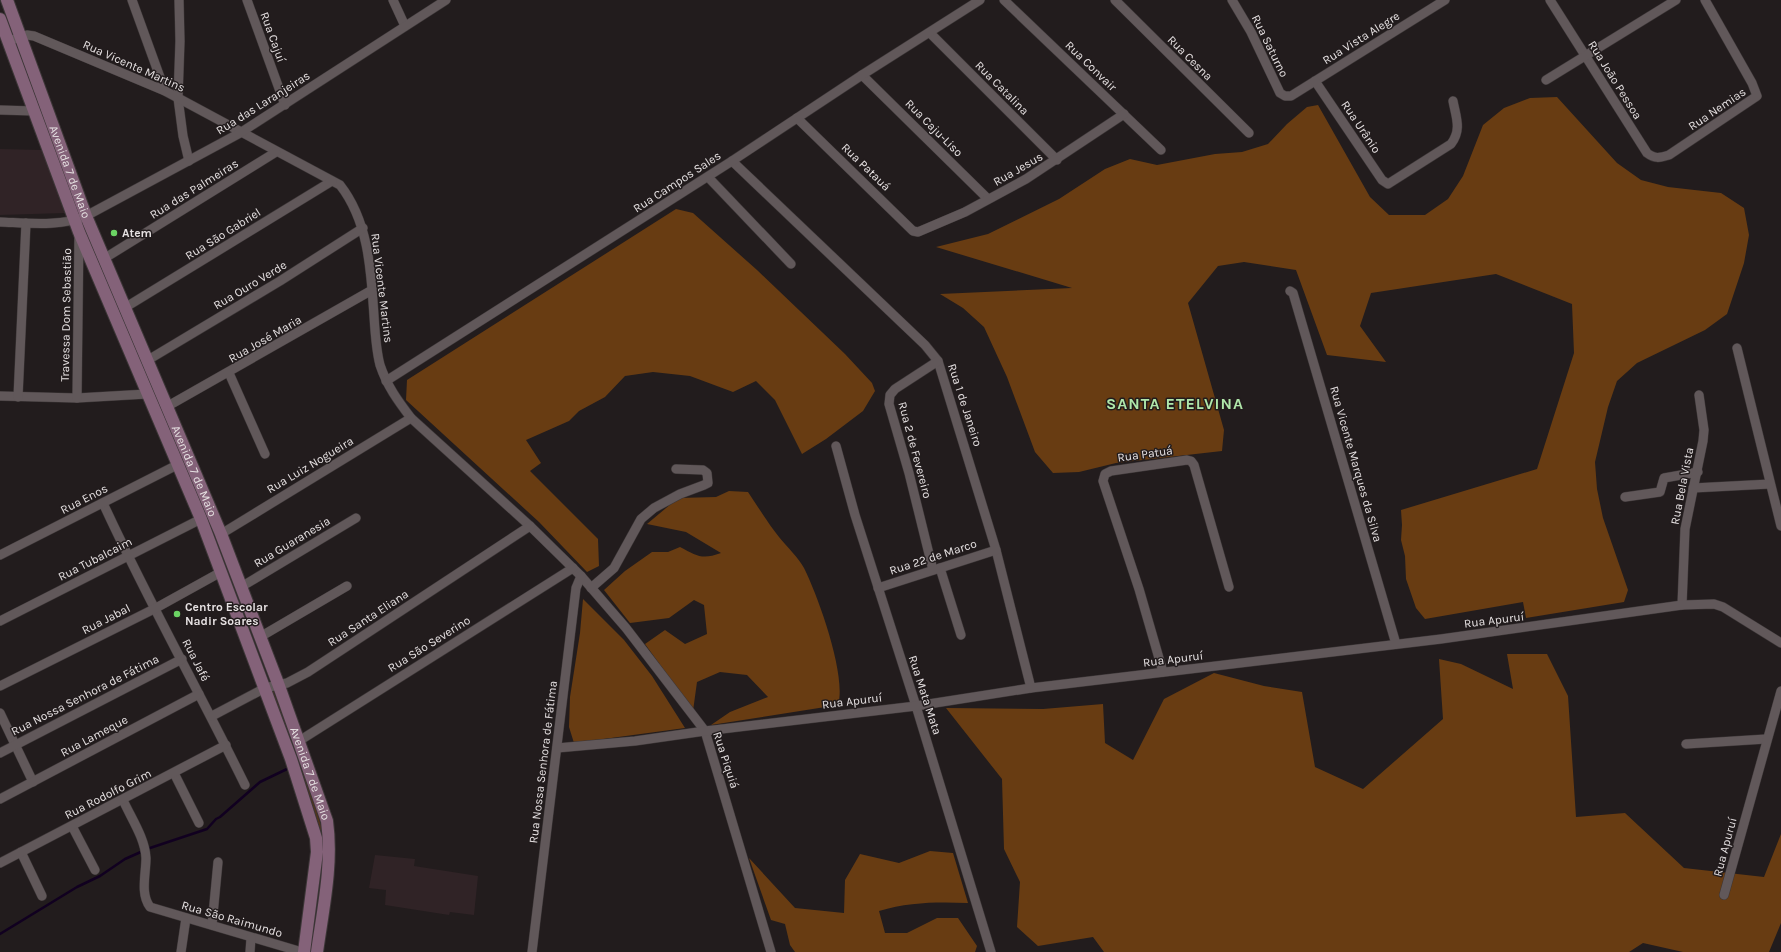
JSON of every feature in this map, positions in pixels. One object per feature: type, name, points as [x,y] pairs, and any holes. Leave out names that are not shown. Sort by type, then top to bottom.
[{"type":"main road","name":"Avenida 7 de Maio","points":[[7,0],[86,216],[126,307],[221,534],[279,686],[327,821],[329,836],[329,859],[317,952]]},
{"type":"main road","name":"Avenida 7 de Maio","points":[[0,19],[74,221],[147,394],[179,464],[291,759],[316,838],[317,852],[303,952]]},
{"type":"street","points":[[132,0],[165,91]]},
{"type":"street","points":[[179,0],[180,41],[178,98],[183,136],[189,161]]},
{"type":"street","name":"Rua Cajuí","points":[[248,0],[285,105]]},
{"type":"street","points":[[393,0],[405,26]]},
{"type":"street","name":"Rua das Laranjeiras","points":[[74,221],[86,216],[240,133],[446,0]]},
{"type":"street","name":"Rua Campos Sales","points":[[386,381],[708,177],[862,75],[980,0]]},
{"type":"street","name":"Rua Convair","points":[[1004,0],[1161,150]]},
{"type":"street","name":"Rua Cesna","points":[[1115,0],[1249,133]]},
{"type":"street","name":"Rua Saturno","points":[[1232,0],[1251,32],[1280,93],[1285,96],[1291,96]]},
{"type":"street","name":"Rua Vista Alegre","points":[[1291,96],[1445,0]]},
{"type":"street","name":"Rua João Pessoa","points":[[1550,0],[1647,153],[1654,158],[1669,155]]},
{"type":"street","points":[[1546,80],[1676,0]]},
{"type":"street","name":"Rua Nemias","points":[[1669,155],[1756,96],[1756,92],[1747,73],[1705,0]]},
{"type":"street","name":"Rua Catalina","points":[[930,33],[1057,160]]},
{"type":"street","name":"Rua Vicente Martins","points":[[8,41],[21,36],[34,36],[165,91],[240,133],[340,185],[348,195],[363,228],[372,290],[380,364],[386,381],[395,398],[411,418],[530,526],[573,568]]},
{"type":"street","name":"Rua Caju-Liso","points":[[862,75],[988,199]]},
{"type":"street","name":"Rua Urânio","points":[[1315,81],[1382,180],[1388,184],[1451,144],[1457,137],[1458,126],[1453,102]]},
{"type":"street","points":[[0,110],[34,111]]},
{"type":"street","name":"Rua Jesus","points":[[918,232],[959,215],[1057,160],[1124,114]]},
{"type":"street","name":"Rua Patauá","points":[[798,118],[913,231],[918,232]]},
{"type":"street","name":"Rua das Palmeiras","points":[[104,258],[276,152]]},
{"type":"street","name":"Rua 1 de Janeiro","points":[[732,161],[925,345],[938,361],[996,550],[1031,688]]},
{"type":"street","points":[[708,177],[791,264]]},
{"type":"street","name":"Rua São Gabriel","points":[[126,307],[332,181]]},
{"type":"street","points":[[0,222],[26,223],[74,221]]},
{"type":"street","points":[[18,397],[26,223]]},
{"type":"street","name":"Rua Ouro Verde","points":[[148,360],[280,281],[363,228]]},
{"type":"street","name":"Travessa Dom Sebastião","points":[[77,398],[79,232]]},
{"type":"street","name":"Rua José Maria","points":[[168,406],[229,373],[372,290]]},
{"type":"street","name":"Rua Vicente Marques da Silva","points":[[1290,291],[1293,293],[1296,300],[1396,644]]},
{"type":"street","points":[[1737,348],[1781,526]]},
{"type":"street","name":"Rua 2 de Fevereiro","points":[[938,361],[895,389],[890,395],[889,404],[937,569],[961,635]]},
{"type":"street","points":[[229,373],[265,454]]},
{"type":"street","points":[[0,396],[77,398],[147,394]]},
{"type":"street","name":"Rua Bela Vista","points":[[1682,605],[1685,529],[1693,488],[1698,472],[1704,430],[1699,395]]},
{"type":"street","name":"Rua Luiz Nogueira","points":[[221,534],[411,418]]},
{"type":"street","name":"Rua Mata Mata","points":[[836,446],[855,515],[916,706],[991,952]]},
{"type":"street","name":"Rua Patuá","points":[[1163,672],[1139,589],[1103,481],[1105,474],[1117,470],[1187,460],[1191,461],[1194,465],[1229,587]]},
{"type":"street","name":"Rua Enos","points":[[0,555],[179,464]]},
{"type":"street","points":[[591,588],[614,568],[641,519],[654,508],[667,500],[708,482],[708,473],[703,470],[676,469]]},
{"type":"street","points":[[1625,497],[1660,492],[1664,478],[1698,472]]},
{"type":"street","points":[[1693,488],[1770,484]]},
{"type":"street","name":"Rua Jafé","points":[[103,503],[127,555],[156,608],[199,694],[212,716],[246,785]]},
{"type":"street","name":"Rua Guaranesia","points":[[241,587],[356,518]]},
{"type":"street","name":"Rua Tubalcaim","points":[[0,621],[127,555],[201,519]]},
{"type":"street","name":"Rua Santa Eliana","points":[[212,716],[265,688],[279,686],[308,672],[530,526]]},
{"type":"street","name":"Rua 22 de Marco","points":[[878,588],[996,550]]},
{"type":"street","name":"Rua Piquiá","points":[[573,568],[626,628],[705,731],[710,743],[771,952]]},
{"type":"street","name":"Rua São Severino","points":[[299,741],[573,568]]},
{"type":"street","name":"Rua Jabal","points":[[0,686],[156,608],[221,572]]},
{"type":"street","name":"Rua Nossa Senhora de Fátima","points":[[532,952],[576,588],[581,576]]},
{"type":"street","points":[[260,637],[347,586]]},
{"type":"street","name":"Rua Apuruí","points":[[557,748],[635,741],[705,731],[916,706],[1031,688],[1522,629],[1682,605],[1714,604],[1723,607],[1781,643]]},
{"type":"street","name":"Rua Nossa Senhora de Fátima","points":[[0,753],[182,659]]},
{"type":"street","name":"Rua Apuruí","points":[[1724,895],[1766,739],[1781,690]]},
{"type":"street","name":"Rua Lameque","points":[[0,799],[199,694]]},
{"type":"street","points":[[0,713],[33,782]]},
{"type":"street","points":[[1686,744],[1766,739]]},
{"type":"street","name":"Rua Rodolfo Grim","points":[[0,863],[226,745]]},
{"type":"street","points":[[174,773],[198,823]]},
{"type":"street","name":"Rua São Raimundo","points":[[123,800],[145,850],[144,894],[146,902],[154,910],[212,925],[251,938],[303,952]]},
{"type":"street","points":[[72,826],[95,870]]},
{"type":"street","points":[[21,852],[42,896]]},
{"type":"street","points":[[212,925],[218,862]]},
{"type":"street","points":[[181,952],[186,918]]},
{"type":"street","points":[[250,952],[251,938]]},
{"type":"shaded area","points":[[1557,97],[1617,163],[1641,180],[1668,187],[1721,193],[1744,208],[1749,235],[1744,263],[1727,314],[1705,330],[1637,363],[1617,381],[1608,407],[1595,462],[1597,489],[1603,518],[1628,590],[1624,602],[1526,618],[1523,602],[1425,619],[1416,608],[1406,579],[1405,556],[1401,540],[1401,510],[1537,469],[1574,353],[1572,304],[1496,274],[1371,293],[1360,326],[1386,362],[1327,355],[1296,270],[1244,262],[1218,266],[1188,303],[1224,430],[1222,451],[1116,463],[1079,472],[1053,473],[1035,452],[1007,377],[984,327],[963,308],[940,294],[1072,288],[936,247],[988,234],[1059,199],[1105,169],[1130,159],[1157,165],[1215,154],[1242,152],[1268,144],[1287,124],[1307,107],[1318,105],[1370,197],[1389,215],[1425,215],[1448,199],[1463,176],[1483,125],[1504,108],[1530,98]]},
{"type":"shaded area","points":[[0,149],[42,150],[65,213],[0,215]]},
{"type":"shaded area","points":[[676,209],[693,213],[757,270],[845,354],[872,383],[875,391],[863,411],[826,439],[802,454],[775,400],[756,381],[733,392],[690,376],[653,372],[625,376],[605,397],[579,411],[569,421],[526,440],[541,463],[530,471],[598,539],[599,566],[587,572],[539,522],[406,400],[407,380]]},
{"type":"shaded area","points":[[729,491],[748,492],[775,532],[802,564],[810,581],[830,636],[835,656],[840,692],[838,705],[711,725],[730,712],[768,697],[747,675],[720,672],[697,682],[693,711],[645,644],[665,630],[685,644],[707,634],[704,605],[694,600],[669,618],[630,623],[604,590],[625,571],[652,552],[668,552],[680,547],[691,553],[704,557],[721,553],[686,532],[647,524],[678,498],[716,497]]},
{"type":"shaded area","points":[[583,599],[624,640],[652,676],[685,728],[574,743],[569,727],[570,697],[580,633]]},
{"type":"shaded area","points":[[1507,654],[1547,654],[1568,696],[1576,817],[1625,813],[1684,868],[1764,877],[1781,834],[1781,923],[1769,952],[1683,952],[1643,943],[1629,952],[1104,952],[1093,937],[1038,946],[1017,927],[1020,882],[1004,849],[1002,779],[946,708],[1043,709],[1103,704],[1105,743],[1133,760],[1164,699],[1214,673],[1264,686],[1302,692],[1315,767],[1363,789],[1443,719],[1439,659],[1461,664],[1513,689]]},
{"type":"shaded area","points":[[269,689],[273,690],[310,789],[322,829],[322,858]]},
{"type":"shaded area","points":[[930,851],[953,853],[968,903],[923,903],[879,911],[885,933],[907,933],[937,918],[958,918],[977,946],[975,952],[795,952],[790,945],[785,924],[771,920],[749,858],[795,908],[844,913],[845,880],[860,854],[899,863]]},
{"type":"shaded area","points":[[375,855],[415,859],[414,866],[478,876],[474,915],[450,912],[449,915],[385,905],[386,890],[369,888]]},
{"type":"waterway","points":[[147,849],[207,829],[216,819],[260,782],[287,769]]},
{"type":"waterway","points":[[0,934],[77,887],[100,876],[125,859],[143,851]]},
{"type":"place","name":"Atem","points":[[114,233]]},
{"type":"place","name":"Centro Escolar Nadir Soares","points":[[177,614]]},
{"type":"district","name":"SANTA ETELVINA","points":[[1175,403]]}]
